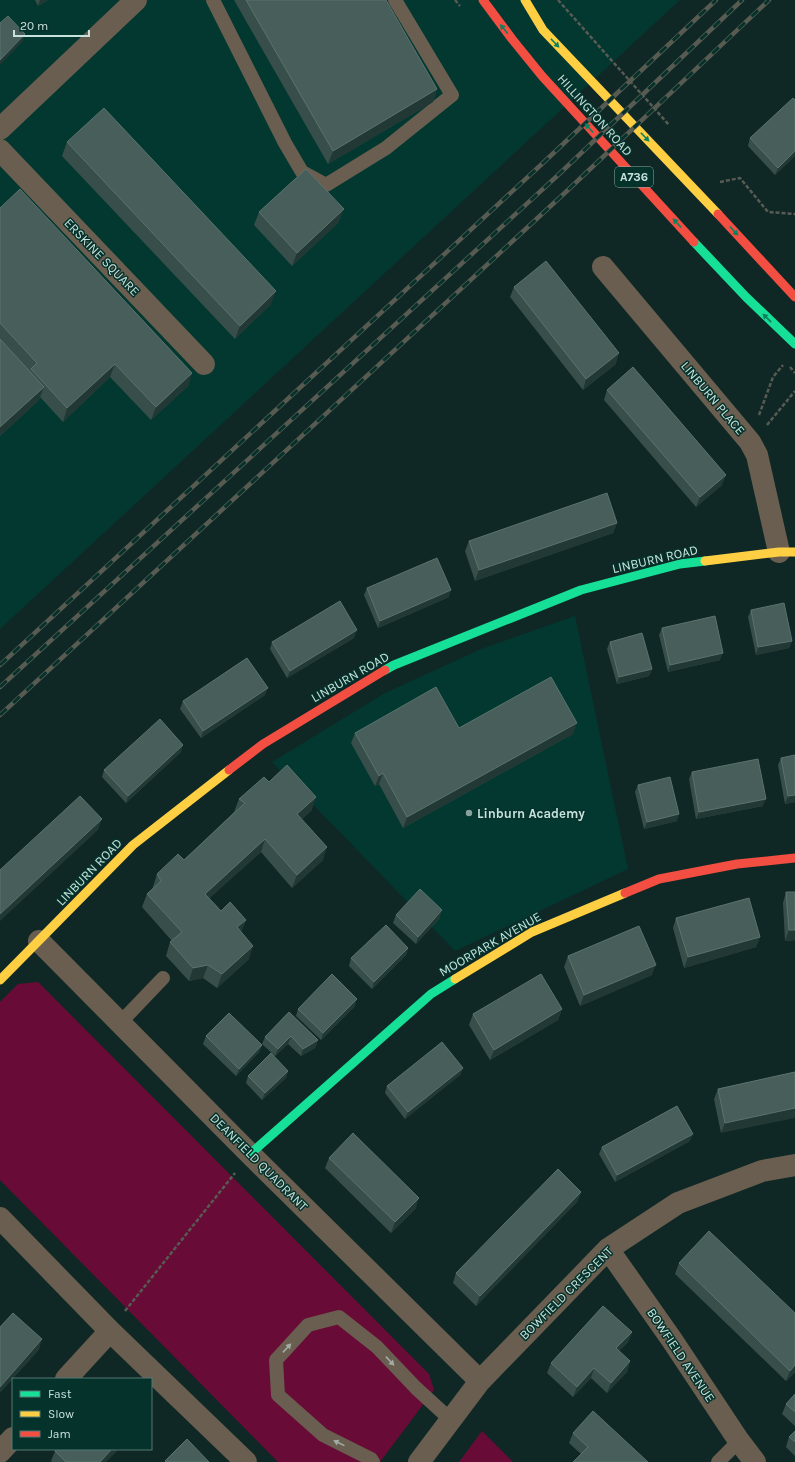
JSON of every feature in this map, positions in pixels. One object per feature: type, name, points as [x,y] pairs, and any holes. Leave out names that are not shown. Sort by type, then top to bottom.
[{"type":"street","points":[[0,129],[136,0]]},
{"type":"street","name":"HILLINGTON ROAD","points":[[482,0],[536,69],[661,207],[763,314],[795,344]]},
{"type":"street","name":"HILLINGTON ROAD","points":[[525,0],[543,30],[795,297]]},
{"type":"street","name":"ERSKINE SQUARE","points":[[0,150],[204,364]]},
{"type":"street","name":"LINBURN PLACE","points":[[603,267],[750,442],[757,455],[787,552]]},
{"type":"street","name":"LINBURN ROAD","points":[[0,980],[40,942],[139,840],[263,744],[394,665],[581,590],[680,564],[787,552]]},
{"type":"street","name":"MOORPARK AVENUE","points":[[250,1154],[431,994],[532,932],[659,879],[737,864],[795,858]]},
{"type":"street","name":"DEANFIELD QUADRANT","points":[[40,942],[250,1154],[480,1381]]},
{"type":"street","name":"BOWFIELD CRESCENT","points":[[419,1462],[480,1381],[608,1249],[678,1203],[762,1171],[795,1165]]},
{"type":"street","points":[[0,1218],[110,1331],[246,1462]]},
{"type":"street","name":"BOWFIELD AVENUE","points":[[608,1249],[672,1340],[739,1441],[755,1462]]},
{"type":"street","points":[[67,1378],[110,1331]]},
{"type":"street","points":[[0,1452],[12,1439]]},
{"type":"lane","points":[[213,0],[285,143],[302,172],[326,185],[386,148],[452,95],[395,0]]},
{"type":"lane","points":[[120,1023],[163,978]]},
{"type":"lane","points":[[373,1462],[371,1459],[323,1435],[278,1395],[276,1360],[308,1325],[339,1318],[377,1347],[416,1388],[451,1420]]},
{"type":"lane","points":[[718,1462],[739,1441]]},
{"type":"path","points":[[558,0],[673,129]]},
{"type":"path","points":[[715,176],[725,187]]},
{"type":"path","points":[[720,182],[740,178],[768,212],[795,214]]},
{"type":"path","points":[[750,442],[773,376],[785,362]]},
{"type":"path","points":[[750,442],[761,432],[795,391]]},
{"type":"path","points":[[110,1331],[250,1154]]},
{"type":"shaded area","points":[[0,0],[680,0],[0,629]]},
{"type":"shaded area","name":"Linburn Academy","points":[[575,616],[628,869],[455,951],[272,762],[385,693],[481,649]]},
{"type":"shaded area","points":[[38,982],[429,1374],[434,1390],[380,1462],[278,1462],[0,1180],[0,1002],[18,984]]},
{"type":"shaded area","points":[[482,1431],[513,1462],[459,1462]]},
{"type":"building","points":[[246,0],[386,0],[437,89],[333,151]]},
{"type":"building","points":[[8,16],[25,34],[0,60],[0,23]]},
{"type":"building","points":[[793,98],[795,100],[795,151],[778,168],[750,138]]},
{"type":"building","points":[[104,108],[276,291],[240,326],[67,142]]},
{"type":"building","points":[[306,169],[344,209],[297,253],[259,212]]},
{"type":"building","points":[[20,189],[192,373],[156,407],[115,364],[67,408],[31,369],[37,363],[0,323],[0,208]]},
{"type":"building","points":[[546,261],[619,353],[586,379],[514,287]]},
{"type":"building","points":[[0,339],[44,387],[0,427]]},
{"type":"building","points":[[633,367],[726,475],[700,497],[607,390]]},
{"type":"building","points":[[607,493],[617,523],[479,570],[469,541]]},
{"type":"building","points":[[437,558],[451,590],[380,621],[367,588]]},
{"type":"building","points":[[340,601],[357,630],[290,671],[272,642]]},
{"type":"building","points":[[784,603],[792,641],[758,647],[751,610]]},
{"type":"building","points":[[715,616],[723,653],[670,665],[662,628]]},
{"type":"building","points":[[642,633],[652,669],[619,677],[610,642]]},
{"type":"building","points":[[247,658],[268,688],[203,731],[183,701]]},
{"type":"building","points":[[551,677],[577,723],[407,817],[383,773],[379,776],[355,733],[436,687],[459,728]]},
{"type":"building","points":[[160,719],[183,745],[128,796],[104,770]]},
{"type":"building","points":[[795,755],[795,795],[788,796],[781,758]]},
{"type":"building","points":[[758,759],[766,799],[699,812],[692,772]]},
{"type":"building","points":[[287,765],[316,797],[297,814],[327,847],[297,875],[265,839],[205,894],[221,911],[230,902],[246,920],[237,927],[253,946],[222,974],[208,965],[193,968],[170,942],[182,932],[147,894],[161,881],[157,874],[178,854],[184,860],[245,803],[239,799],[264,777],[269,782]]},
{"type":"building","points":[[670,777],[679,814],[647,822],[638,785]]},
{"type":"building","points":[[80,796],[102,819],[0,914],[0,870]]},
{"type":"building","points":[[420,889],[442,910],[418,937],[396,915]]},
{"type":"building","points":[[786,892],[795,892],[795,930],[789,930]]},
{"type":"building","points":[[749,898],[760,937],[688,957],[676,918]]},
{"type":"building","points":[[386,925],[408,948],[374,982],[351,958]]},
{"type":"building","points":[[639,926],[656,965],[584,995],[568,956]]},
{"type":"building","points":[[332,974],[357,999],[323,1033],[298,1009]]},
{"type":"building","points":[[541,974],[562,1009],[494,1050],[473,1014]]},
{"type":"building","points":[[289,1012],[318,1040],[303,1049],[291,1036],[278,1049],[265,1037]]},
{"type":"building","points":[[229,1013],[262,1045],[239,1069],[206,1036]]},
{"type":"building","points":[[442,1042],[463,1068],[408,1112],[387,1086]]},
{"type":"building","points":[[271,1053],[288,1071],[265,1093],[248,1076]]},
{"type":"building","points":[[795,1072],[795,1108],[725,1123],[718,1089]]},
{"type":"building","points":[[677,1106],[693,1134],[617,1175],[602,1147]]},
{"type":"building","points":[[353,1133],[419,1198],[395,1222],[329,1158]]},
{"type":"building","points":[[558,1169],[581,1192],[480,1296],[456,1273]]},
{"type":"building","points":[[709,1231],[795,1313],[795,1365],[790,1371],[679,1263]]},
{"type":"building","points":[[603,1306],[632,1332],[616,1348],[630,1361],[611,1383],[594,1368],[577,1387],[551,1363]]},
{"type":"building","points":[[13,1313],[42,1339],[0,1387],[0,1327]]},
{"type":"building","points":[[795,1394],[795,1412],[786,1404]]},
{"type":"building","points":[[593,1411],[648,1462],[573,1462],[588,1447],[573,1433]]},
{"type":"building","points":[[795,1431],[795,1442],[789,1437]]},
{"type":"building","points":[[187,1439],[209,1462],[165,1461]]},
{"type":"building","points":[[111,1450],[100,1462],[66,1462],[55,1451]]},
{"type":"railway","points":[[0,665],[544,162],[716,0]]},
{"type":"railway","points":[[0,687],[556,177],[742,0]]},
{"type":"railway","points":[[0,715],[569,189],[769,0]]},
{"type":"traffic: fast","points":[[694,242],[746,297],[795,344]]},
{"type":"traffic: fast","points":[[385,670],[394,665],[581,590],[680,564],[705,561]]},
{"type":"traffic: fast","points":[[250,1154],[431,994],[455,979]]},
{"type":"traffic: slow","points":[[525,0],[543,30],[718,214]]},
{"type":"traffic: slow","points":[[705,561],[779,552],[795,552]]},
{"type":"traffic: slow","points":[[0,980],[133,845],[229,770]]},
{"type":"traffic: slow","points":[[455,979],[532,932],[625,893]]},
{"type":"traffic: jam","points":[[483,0],[542,76],[694,242]]},
{"type":"traffic: jam","points":[[718,214],[795,297]]},
{"type":"traffic: jam","points":[[229,770],[263,744],[385,670]]},
{"type":"traffic: jam","points":[[625,893],[659,879],[737,864],[795,858]]},
{"type":"place","name":"Linburn Academy","points":[[469,813]]}]
